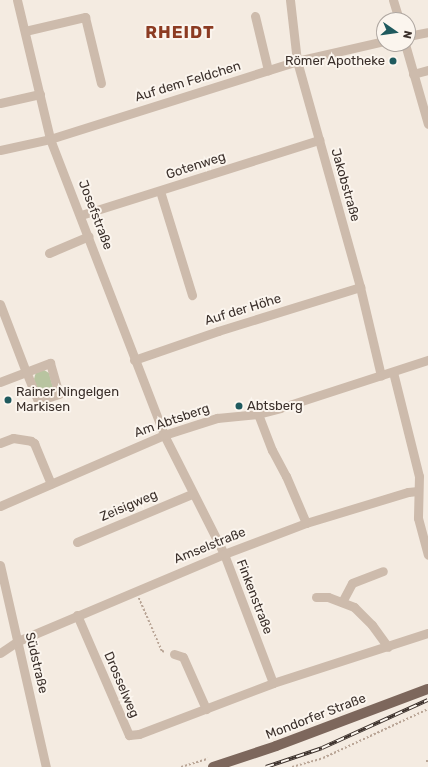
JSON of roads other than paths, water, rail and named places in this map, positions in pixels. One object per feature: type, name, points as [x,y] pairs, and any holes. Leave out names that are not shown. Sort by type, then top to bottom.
[{"type":"main road","name":"Mondorfer Straße","points":[[213,767],[276,746],[428,689]]},
{"type":"street","name":"Josefstraße","points":[[17,0],[50,139],[81,215],[134,360],[164,435]]},
{"type":"street","name":"Jakobstraße","points":[[290,0],[297,61],[360,287],[381,376]]},
{"type":"street","points":[[393,0],[396,12]]},
{"type":"street","points":[[255,16],[268,70]]},
{"type":"street","points":[[25,31],[85,17],[101,83]]},
{"type":"street","points":[[416,34],[428,32]]},
{"type":"street","name":"Auf dem Feldchen","points":[[0,150],[50,139],[297,61],[376,44]]},
{"type":"street","points":[[407,52],[428,124]]},
{"type":"street","points":[[413,74],[428,70]]},
{"type":"street","points":[[0,103],[40,94]]},
{"type":"street","name":"Gotenweg","points":[[81,215],[319,140]]},
{"type":"street","points":[[160,191],[192,295]]},
{"type":"street","points":[[49,252],[89,236]]},
{"type":"street","name":"Auf der Höhe","points":[[134,360],[218,331],[360,287]]},
{"type":"street","points":[[0,304],[26,372],[0,382]]},
{"type":"street","name":"Am Abtsberg","points":[[0,506],[164,435],[217,418],[258,414],[428,360]]},
{"type":"street","points":[[393,372],[419,476],[418,518],[428,555]]},
{"type":"street","points":[[258,414],[272,450],[286,476],[306,523]]},
{"type":"street","name":"Finkenstraße","points":[[164,435],[192,494],[224,554],[274,683]]},
{"type":"street","points":[[0,443],[13,438],[31,441],[34,443],[51,484]]},
{"type":"street","name":"Amselstraße","points":[[0,653],[18,641],[224,554],[306,523],[408,492],[418,491]]},
{"type":"street","name":"Zeisigweg","points":[[76,542],[192,494]]},
{"type":"street","name":"Südstraße","points":[[0,565],[46,767]]},
{"type":"street","points":[[342,602],[352,583],[383,571]]},
{"type":"street","points":[[316,597],[328,597],[354,607],[372,625],[388,647]]},
{"type":"street","name":"Drosselweg","points":[[77,615],[129,735],[140,734],[274,683],[428,633]]},
{"type":"street","points":[[174,654],[183,657],[206,709]]},
{"type":"railway","points":[[266,767],[322,748],[428,700]]},
{"type":"place","name":"Römer Apotheke","points":[[393,61]]},
{"type":"place","name":"Rainer Ningelgen Markisen","points":[[8,400]]},
{"type":"place","name":"Abtsberg","points":[[239,406]]},
{"type":"district","name":"RHEIDT","points":[[180,33]]}]
